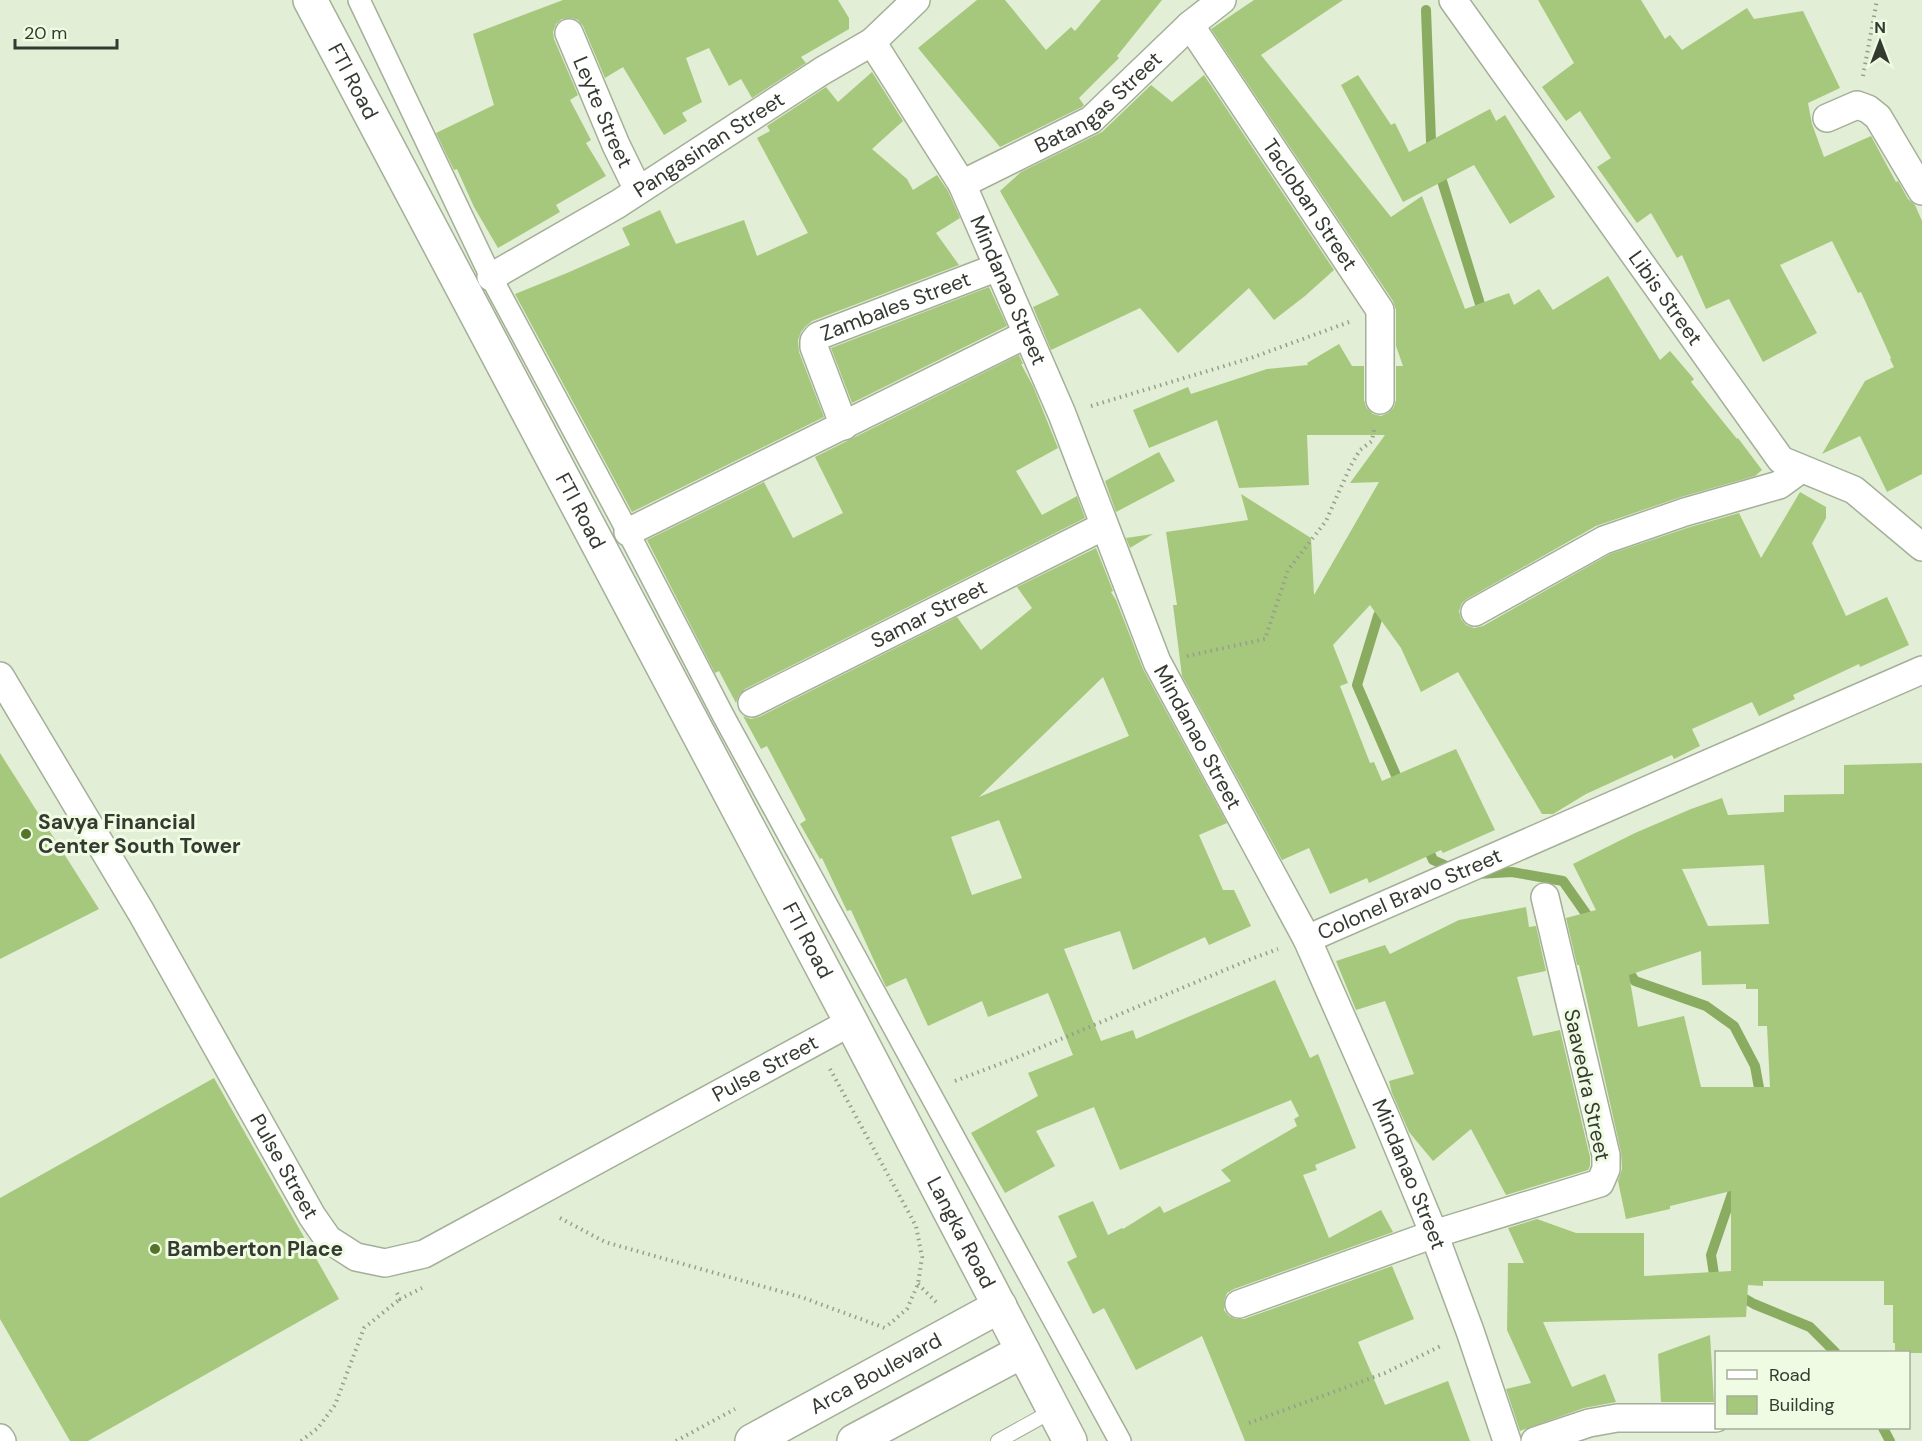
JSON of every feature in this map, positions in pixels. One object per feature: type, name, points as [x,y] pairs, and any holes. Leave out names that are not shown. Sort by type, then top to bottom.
[{"type":"street","name":"FTI Road","points":[[310,0],[851,1022]]},
{"type":"street","points":[[359,0],[491,277],[724,717],[932,1090],[1120,1441]]},
{"type":"street","name":"Pangasinan Street","points":[[491,277],[618,204],[822,70],[872,42],[916,0]]},
{"type":"street","name":"Batangas Street","points":[[962,184],[1090,120],[1190,25],[1222,0]]},
{"type":"street","name":"Libis Street","points":[[1453,0],[1781,460],[1854,490],[1922,547]]},
{"type":"street","name":"Tacloban Street","points":[[1190,25],[1380,310]]},
{"type":"street","name":"Leyte Street","points":[[569,33],[616,145],[638,190]]},
{"type":"street","name":"Mindanao Street","points":[[872,42],[962,184],[1062,414],[1157,662],[1307,939],[1434,1234],[1507,1441]]},
{"type":"street","points":[[1827,118],[1857,105],[1868,109],[1878,117],[1922,191]]},
{"type":"street","name":"Zambales Street","points":[[844,426],[814,347],[814,341],[818,336],[998,267]]},
{"type":"street","points":[[1380,310],[1380,400]]},
{"type":"street","points":[[628,532],[1027,334]]},
{"type":"street","points":[[1475,612],[1604,540],[1685,512],[1779,485],[1802,469]]},
{"type":"street","name":"Samar Street","points":[[752,703],[1104,526]]},
{"type":"street","name":"Colonel Bravo Street","points":[[1307,939],[1922,670]]},
{"type":"street","name":"Pulse Street","points":[[0,676],[141,912],[312,1216],[328,1239],[356,1257],[385,1263],[424,1254],[851,1022]]},
{"type":"street","name":"Saavedra Street","points":[[1239,1304],[1434,1234],[1600,1183],[1606,1169],[1606,1155],[1545,897]]},
{"type":"street","name":"Langka Road","points":[[851,1022],[1070,1441]]},
{"type":"street","points":[[896,1108],[917,1100],[932,1090]]},
{"type":"street","name":"Arca Boulevard","points":[[752,1441],[1000,1306]]},
{"type":"street","points":[[854,1441],[1023,1351]]},
{"type":"street","points":[[1535,1441],[1589,1423],[1617,1418],[1715,1418]]},
{"type":"lane","points":[[998,1441],[1054,1410]]},
{"type":"path","points":[[1857,105],[1877,0]]},
{"type":"path","points":[[1062,414],[1251,358],[1380,310]]},
{"type":"path","points":[[1157,662],[1265,639],[1288,570],[1326,521],[1360,450],[1372,441],[1380,400]]},
{"type":"path","name":"Colonel Bravo Street","points":[[932,1090],[1018,1057],[1251,959],[1307,939]]},
{"type":"path","points":[[815,1042],[916,1226],[922,1257],[918,1284],[907,1309],[885,1328],[874,1334]]},
{"type":"path","points":[[560,1218],[605,1242],[804,1298],[885,1328]]},
{"type":"path","points":[[301,1441],[318,1428],[335,1405],[364,1328],[400,1299]]},
{"type":"path","points":[[1249,1423],[1385,1373],[1451,1341]]},
{"type":"path","points":[[675,1441],[738,1407]]},
{"type":"building","points":[[563,0],[838,0],[849,18],[849,29],[801,57],[806,63],[752,98],[741,79],[729,86],[709,48],[686,58],[702,102],[682,113],[687,121],[664,135],[623,67],[605,78],[583,26],[578,20],[572,18],[562,19],[556,24],[553,32],[578,95],[570,100],[591,140],[586,143],[606,176],[556,205],[560,212],[498,248],[436,133],[494,105],[473,34]]},
{"type":"building","points":[[977,0],[1005,0],[1046,50],[1071,27],[1075,31],[1101,0],[1162,0],[1117,56],[1119,58],[1079,98],[1084,105],[1082,107],[1000,147],[918,48]]},
{"type":"building","points":[[1254,0],[1343,0],[1261,55],[1391,217],[1422,196],[1465,309],[1509,293],[1514,305],[1539,289],[1553,310],[1608,276],[1660,360],[1670,351],[1694,379],[1691,382],[1762,470],[1755,476],[1681,497],[1596,526],[1467,599],[1462,603],[1459,611],[1466,625],[1474,628],[1483,626],[1610,554],[1739,513],[1761,558],[1800,492],[1826,507],[1826,518],[1812,543],[1846,616],[1887,597],[1909,645],[1860,667],[1859,664],[1793,695],[1795,699],[1759,716],[1752,702],[1692,729],[1700,746],[1674,759],[1672,755],[1586,794],[1553,814],[1542,814],[1458,672],[1421,692],[1401,648],[1370,605],[1333,645],[1348,683],[1340,686],[1370,763],[1374,762],[1382,781],[1456,749],[1495,830],[1443,853],[1441,850],[1369,883],[1367,878],[1330,894],[1309,848],[1282,860],[1182,676],[1173,605],[1177,605],[1166,532],[1248,520],[1241,494],[1311,538],[1314,595],[1379,482],[1350,483],[1385,435],[1307,435],[1309,485],[1239,488],[1217,420],[1149,448],[1133,410],[1188,387],[1191,394],[1267,369],[1308,365],[1307,363],[1339,344],[1352,366],[1364,366],[1366,407],[1373,414],[1381,416],[1394,407],[1396,366],[1403,366],[1396,346],[1396,310],[1393,301],[1211,29]]},
{"type":"building","points":[[1538,0],[1641,0],[1665,39],[1670,35],[1682,50],[1747,8],[1754,19],[1803,11],[1840,88],[1808,103],[1812,124],[1824,157],[1871,136],[1896,182],[1898,181],[1908,199],[1915,205],[1922,221],[1922,474],[1887,492],[1860,436],[1822,454],[1865,381],[1894,367],[1861,292],[1858,293],[1832,241],[1780,265],[1817,333],[1763,362],[1729,299],[1706,309],[1682,255],[1677,258],[1651,213],[1637,223],[1597,167],[1611,158],[1580,111],[1566,121],[1542,87],[1574,63]]},
{"type":"building","points":[[872,72],[903,121],[872,149],[907,179],[913,190],[937,175],[948,191],[960,218],[936,233],[959,265],[812,321],[801,332],[798,340],[799,352],[824,417],[632,512],[515,294],[630,245],[622,228],[660,210],[676,244],[744,220],[757,256],[808,233],[757,138],[770,131],[767,126],[826,87],[838,102]]},
{"type":"building","points":[[1204,75],[1334,270],[1274,320],[1249,288],[1178,353],[1140,308],[1051,350],[1033,307],[1059,295],[1000,191],[1021,172],[1102,132],[1151,85],[1172,102]]},
{"type":"building","points":[[1358,75],[1391,125],[1395,123],[1409,152],[1490,109],[1496,121],[1505,115],[1555,197],[1510,224],[1474,165],[1403,202],[1341,85]]},
{"type":"building","points":[[989,287],[1007,326],[852,403],[831,348]]},
{"type":"building","points":[[1019,355],[1058,448],[1016,471],[1042,515],[1077,496],[1085,518],[745,689],[739,695],[736,703],[719,671],[715,673],[647,540],[764,482],[793,538],[843,513],[815,457]]},
{"type":"building","points":[[1159,452],[1175,481],[1116,512],[1105,481]]},
{"type":"building","points":[[1153,534],[1130,548],[1126,538]]},
{"type":"building","points":[[1096,548],[1113,591],[1111,592],[1143,669],[1227,823],[1199,835],[1223,890],[1234,890],[1251,926],[1209,945],[1205,937],[1133,970],[1120,931],[1064,949],[1101,1041],[1133,1030],[1136,1039],[1275,980],[1310,1058],[1318,1054],[1356,1148],[1315,1165],[1317,1170],[1303,1175],[1329,1238],[1381,1210],[1393,1232],[1234,1289],[1227,1293],[1224,1310],[1229,1316],[1244,1319],[1392,1266],[1414,1319],[1358,1342],[1385,1405],[1448,1381],[1470,1441],[1245,1441],[1202,1336],[1136,1370],[1104,1308],[1093,1314],[1067,1262],[1077,1257],[1058,1216],[1093,1201],[1108,1235],[1123,1229],[1160,1206],[1164,1213],[1231,1181],[1221,1170],[1297,1126],[1294,1119],[1299,1116],[1291,1100],[1120,1170],[1094,1107],[1036,1131],[1055,1166],[1005,1193],[971,1133],[1038,1096],[1028,1073],[1073,1055],[1048,993],[988,1017],[982,1001],[928,1026],[906,978],[886,987],[851,910],[847,911],[822,858],[820,859],[800,824],[806,820],[767,746],[761,749],[743,716],[751,719],[759,717],[957,617],[981,650],[1032,608],[1017,587]],"holes":[[[1103,677],[1129,736],[979,797]],[[999,820],[1022,878],[972,895],[951,837]]]},
{"type":"building","name":"Savya Financial Center South Tower","points":[[0,753],[99,909],[0,959]]},
{"type":"building","points":[[1922,763],[1922,1353],[1895,1351],[1893,1305],[1884,1305],[1884,1281],[1763,1281],[1763,1286],[1748,1285],[1746,1317],[1543,1322],[1572,1387],[1605,1374],[1616,1402],[1584,1408],[1520,1431],[1506,1389],[1531,1383],[1507,1330],[1508,1263],[1524,1263],[1508,1228],[1537,1219],[1576,1233],[1644,1233],[1644,1276],[1731,1271],[1731,1191],[1626,1219],[1618,1181],[1622,1169],[1621,1152],[1579,965],[1577,965],[1566,918],[1596,910],[1573,864],[1635,833],[1722,798],[1728,815],[1784,812],[1784,795],[1844,794],[1844,765]],"holes":[[[1764,865],[1769,924],[1708,926],[1682,869]],[[1701,951],[1702,985],[1746,984],[1746,989],[1758,989],[1758,1026],[1767,1026],[1770,1087],[1701,1087],[1684,1016],[1638,1027],[1629,975]]]},
{"type":"building","points":[[1526,907],[1529,927],[1536,926],[1546,971],[1517,977],[1533,1036],[1560,1030],[1590,1157],[1590,1166],[1588,1170],[1506,1195],[1471,1129],[1433,1161],[1409,1132],[1389,1081],[1414,1074],[1385,1001],[1356,1010],[1336,961],[1385,945],[1390,954],[1459,920]]},
{"type":"building","name":"Bamberton Place","points":[[214,1078],[339,1299],[88,1441],[70,1441],[0,1319],[0,1198]]},
{"type":"building","points":[[1710,1335],[1714,1402],[1661,1402],[1658,1354]]},
{"type":"waterway","points":[[1426,10],[1431,141],[1434,153]]},
{"type":"waterway","points":[[1438,168],[1484,317]]},
{"type":"waterway","points":[[1384,603],[1357,685],[1401,787]]},
{"type":"waterway","points":[[1425,842],[1433,860],[1456,870]]},
{"type":"waterway","points":[[1477,874],[1512,872],[1563,881],[1594,925]]},
{"type":"waterway","points":[[1623,964],[1635,981],[1706,1006],[1734,1026],[1755,1066],[1761,1099]]},
{"type":"waterway","points":[[1719,1283],[1715,1281],[1711,1255],[1735,1185]]},
{"type":"waterway","points":[[1735,1293],[1754,1304],[1810,1327],[1834,1351]]},
{"type":"waterway","points":[[1884,1429],[1890,1441]]},
{"type":"place","name":"Savya Financial Center South Tower","points":[[26,834]]},
{"type":"place","name":"Bamberton Place","points":[[155,1249]]}]
